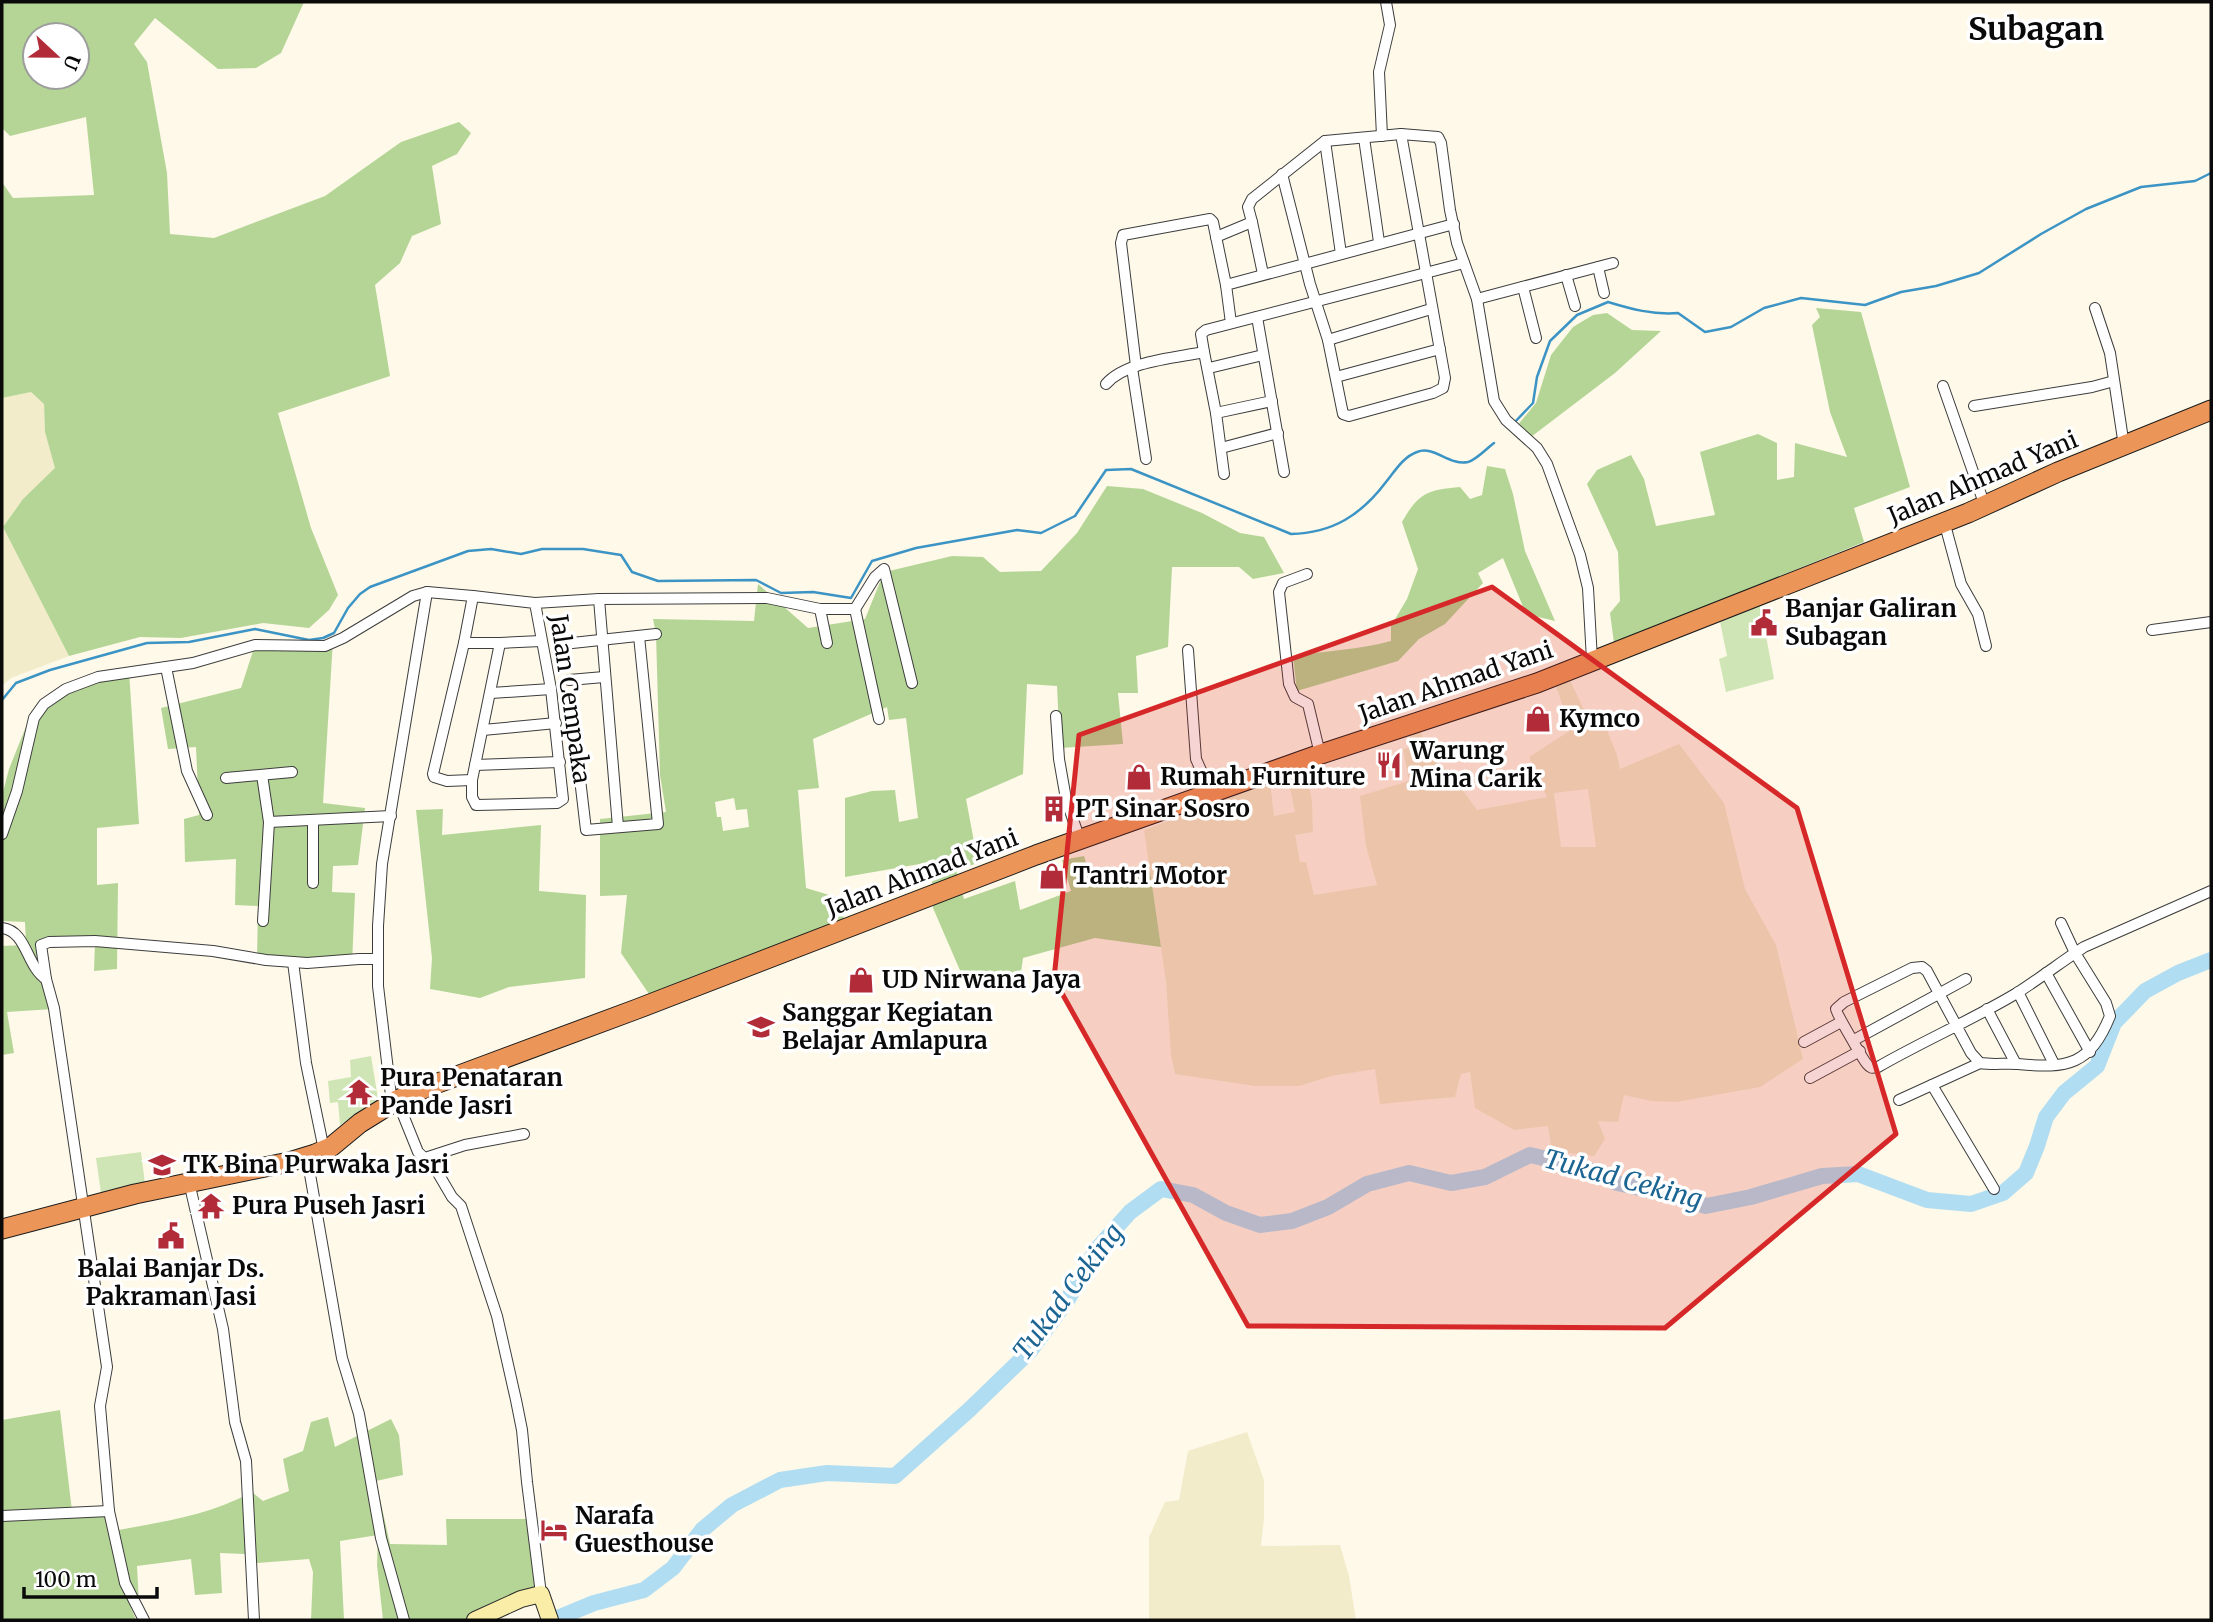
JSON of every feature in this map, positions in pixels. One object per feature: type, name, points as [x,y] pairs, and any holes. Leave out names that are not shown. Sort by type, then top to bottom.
[{"type":"highway","name":"Jalan Ahmad Yani","points":[[2,1229],[315,1154],[394,1102],[1080,840],[1320,754],[1526,687],[1985,506],[2058,472],[2211,410]]},
{"type":"street","points":[[1382,136],[1379,72],[1390,25],[1385,2]]},
{"type":"street","points":[[1282,174],[1315,303],[1328,340],[1343,414],[1355,415],[1433,393],[1443,388],[1445,378],[1401,134]]},
{"type":"street","points":[[1263,274],[1248,207],[1252,199],[1325,141],[1401,134],[1433,135],[1440,139],[1454,224],[1477,299],[1494,401],[1500,412],[1537,448],[1547,464],[1580,555],[1588,588],[1592,660]]},
{"type":"street","points":[[1364,138],[1379,242]]},
{"type":"street","points":[[1325,141],[1341,254]]},
{"type":"street","points":[[1146,458],[1134,367],[1122,236],[1203,218],[1211,220],[1226,285],[1231,323]]},
{"type":"street","points":[[1216,237],[1252,222]]},
{"type":"street","points":[[1226,285],[1454,224]]},
{"type":"street","points":[[1224,474],[1209,368],[1201,337],[1203,332],[1464,263]]},
{"type":"street","points":[[1477,299],[1613,263]]},
{"type":"street","points":[[1598,267],[1604,293]]},
{"type":"street","points":[[1566,275],[1575,306]]},
{"type":"street","points":[[1522,287],[1536,338]]},
{"type":"street","points":[[2095,308],[2110,353],[2124,446]]},
{"type":"street","points":[[1328,340],[1431,309]]},
{"type":"street","points":[[1257,317],[1284,472]]},
{"type":"street","points":[[1336,377],[1440,349]]},
{"type":"street","points":[[1106,384],[1114,375],[1134,367],[1204,352]]},
{"type":"street","points":[[1209,368],[1263,355]]},
{"type":"street","points":[[1974,406],[2114,381]]},
{"type":"street","points":[[1943,386],[1985,506]]},
{"type":"street","points":[[1216,413],[1272,401]]},
{"type":"street","points":[[1221,448],[1278,433]]},
{"type":"street","points":[[1944,521],[1961,584],[1978,614],[1986,646]]},
{"type":"street","points":[[879,719],[855,609],[875,577],[884,569],[912,683]]},
{"type":"street","points":[[1307,574],[1283,583],[1279,592],[1289,684],[1295,697],[1308,704],[1320,754]]},
{"type":"street","points":[[427,592],[382,864],[378,986],[394,1102],[418,1152],[435,1168],[452,1198],[461,1206],[497,1316],[522,1430],[545,1607],[520,1599],[475,1620]]},
{"type":"street","points":[[2,834],[17,791],[34,718],[44,705],[65,690],[98,677],[193,663],[256,645],[325,646],[413,596],[427,592],[535,603],[599,599],[767,597],[820,608],[855,609]]},
{"type":"street","points":[[473,596],[434,778],[472,780],[500,643]]},
{"type":"street","points":[[599,599],[618,827]]},
{"type":"street","name":"Jalan Cempaka","points":[[472,780],[473,802],[480,806],[561,801],[564,797],[551,689],[535,603]]},
{"type":"street","points":[[820,608],[827,643]]},
{"type":"street","points":[[2152,630],[2211,622]]},
{"type":"street","points":[[563,644],[656,634]]},
{"type":"street","points":[[576,745],[586,830],[658,824],[639,636]]},
{"type":"street","points":[[464,643],[541,641]]},
{"type":"street","points":[[1188,650],[1196,759],[1211,793]]},
{"type":"street","points":[[166,667],[187,771],[207,815]]},
{"type":"street","points":[[569,680],[604,677]]},
{"type":"street","points":[[491,693],[551,689]]},
{"type":"street","points":[[1056,716],[1059,759],[1066,799],[1080,840]]},
{"type":"street","points":[[483,730],[556,723]]},
{"type":"street","points":[[475,765],[560,762]]},
{"type":"street","points":[[226,778],[292,772]]},
{"type":"street","points":[[262,775],[268,822],[263,921]]},
{"type":"street","points":[[268,822],[391,816]]},
{"type":"street","points":[[313,820],[313,883]]},
{"type":"street","points":[[1980,1063],[1971,1053],[1957,1025],[1925,968],[1916,967],[1840,1004],[1836,1012],[1869,1066],[1878,1067],[1957,1025],[1987,1009],[2018,992],[2075,953],[2115,932],[2211,891]]},
{"type":"street","points":[[1899,1100],[1980,1063],[2071,1063],[2090,1052],[2110,1016],[2102,996],[2075,953],[2061,923]]},
{"type":"street","points":[[2,928],[15,932],[37,972],[46,979]]},
{"type":"street","points":[[144,1620],[125,1583],[109,1511],[100,1406],[107,1367],[54,1007],[41,948],[43,943],[49,942],[95,941],[213,951],[293,962],[377,960]]},
{"type":"street","points":[[293,962],[339,1343],[357,1409],[381,1538],[404,1620]]},
{"type":"street","points":[[2046,973],[2090,1052]]},
{"type":"street","points":[[1810,1078],[1966,979]]},
{"type":"street","points":[[2018,992],[2054,1063]]},
{"type":"street","points":[[1987,1009],[2016,1064]]},
{"type":"street","points":[[1804,1042],[1841,1022]]},
{"type":"street","points":[[1932,1085],[1994,1189]]},
{"type":"street","points":[[425,1158],[465,1145],[524,1134]]},
{"type":"street","points":[[190,1182],[223,1329],[236,1423],[246,1461],[254,1620]]},
{"type":"street","points":[[2,1516],[109,1511]]},
{"type":"highlighted area","points":[[1492,587],[1797,808],[1896,1134],[1665,1328],[1248,1326],[1054,979],[1079,735]]},
{"type":"shaded area","points":[[31,392],[44,404],[45,432],[56,468],[23,499],[3,527],[69,656],[11,678],[2,686],[2,398]]},
{"type":"shaded area","points":[[1569,678],[1583,708],[1603,720],[1620,769],[1679,744],[1724,803],[1745,889],[1776,945],[1803,1059],[1760,1087],[1676,1102],[1651,1101],[1624,1095],[1618,1122],[1598,1121],[1605,1139],[1594,1156],[1552,1151],[1548,1126],[1514,1130],[1475,1108],[1470,1072],[1461,1074],[1455,1097],[1380,1104],[1375,1069],[1331,1076],[1299,1086],[1255,1086],[1175,1074],[1171,1055],[1166,982],[1144,830],[1270,782],[1274,816],[1295,812],[1287,774],[1306,769],[1312,801],[1313,832],[1295,835],[1300,862],[1306,862],[1314,895],[1377,885],[1366,846],[1360,796],[1409,781],[1403,749],[1412,747],[1408,734],[1421,732],[1429,757],[1449,771],[1477,810],[1547,797],[1529,757],[1571,730],[1555,683]],"holes":[[[1588,789],[1596,847],[1561,847],[1554,793]]]},
{"type":"shaded area","points":[[1247,1432],[1264,1480],[1261,1546],[1340,1545],[1349,1576],[1356,1620],[1149,1620],[1149,1537],[1165,1502],[1179,1500],[1188,1451]]},
{"type":"green space","points":[[2,2],[304,2],[281,53],[256,68],[218,69],[155,18],[134,44],[147,62],[167,173],[170,234],[214,238],[325,196],[401,142],[459,122],[471,133],[457,154],[432,166],[441,224],[412,236],[400,263],[375,285],[390,376],[278,413],[311,528],[338,595],[329,610],[309,628],[263,623],[181,638],[140,637],[69,656],[3,527],[23,499],[55,468],[45,432],[44,404],[31,392],[2,398],[2,182],[13,198],[94,195],[86,117],[10,136],[2,128]]},
{"type":"green space","points":[[1816,308],[1861,312],[1910,487],[1854,508],[1864,542],[1614,643],[1610,613],[1620,601],[1618,552],[1587,484],[1597,470],[1631,455],[1644,479],[1656,526],[1715,515],[1700,452],[1758,434],[1777,443],[1777,480],[1794,477],[1795,443],[1847,457],[1830,412],[1812,325],[1820,317]]},
{"type":"green space","points":[[1607,313],[1632,330],[1661,331],[1615,373],[1527,440],[1516,427],[1536,403],[1551,355],[1573,327],[1593,315]]},
{"type":"green space","points":[[1487,466],[1505,469],[1525,551],[1555,621],[1526,614],[1503,558],[1478,573],[1483,583],[1445,624],[1419,639],[1398,661],[1297,691],[1293,657],[1391,641],[1391,626],[1407,599],[1418,569],[1402,522],[1414,504],[1432,491],[1460,487],[1470,499],[1482,495]]},
{"type":"green space","points":[[1107,486],[1143,489],[1202,513],[1240,533],[1264,537],[1284,573],[1253,579],[1239,567],[1172,567],[1168,647],[1136,656],[1138,693],[1118,693],[1123,744],[1060,748],[1057,686],[1027,684],[1023,774],[966,799],[978,863],[956,870],[964,899],[1015,881],[1020,910],[1071,891],[1062,860],[1084,856],[1091,879],[1150,871],[1161,947],[1095,938],[1023,958],[1019,986],[962,975],[933,908],[931,862],[845,877],[845,798],[872,791],[895,790],[899,822],[918,818],[906,718],[889,720],[887,707],[813,739],[819,788],[798,790],[806,888],[836,897],[846,924],[649,994],[621,953],[627,895],[600,896],[600,819],[666,812],[660,775],[656,634],[653,619],[754,621],[758,584],[808,628],[865,619],[880,582],[889,571],[952,556],[983,557],[1000,572],[1041,571],[1077,533]],"holes":[[[734,798],[736,810],[747,809],[749,827],[723,831],[715,802]]]},
{"type":"green space","points":[[1759,598],[1774,679],[1726,692],[1719,659],[1727,656],[1718,612]]},
{"type":"green space","points":[[333,640],[323,803],[365,808],[358,865],[333,866],[332,892],[355,893],[352,965],[257,960],[258,906],[235,905],[236,859],[185,862],[184,819],[199,815],[196,747],[168,749],[161,708],[241,688],[255,645],[308,647]]},
{"type":"green space","points":[[129,671],[139,824],[97,828],[97,885],[118,883],[117,969],[94,971],[95,943],[44,945],[53,1009],[7,1012],[14,1053],[2,1055],[2,946],[26,945],[25,922],[2,921],[2,796],[9,769],[31,714],[45,701]]},
{"type":"green space","points":[[443,809],[442,835],[541,825],[539,891],[586,895],[585,978],[509,987],[480,998],[430,989],[432,958],[416,810]]},
{"type":"green space","points":[[371,1056],[378,1099],[340,1125],[338,1102],[330,1103],[328,1081],[351,1077],[350,1060]]},
{"type":"green space","points":[[141,1152],[145,1184],[101,1193],[96,1158]]},
{"type":"green space","points":[[60,1410],[72,1511],[111,1504],[113,1531],[201,1513],[252,1492],[263,1501],[289,1491],[283,1459],[303,1451],[311,1422],[328,1417],[335,1447],[391,1419],[399,1435],[403,1475],[376,1481],[390,1544],[447,1545],[446,1519],[529,1519],[535,1573],[534,1593],[477,1620],[383,1620],[377,1565],[378,1535],[340,1541],[344,1620],[311,1620],[313,1572],[309,1559],[245,1564],[245,1554],[220,1553],[222,1593],[195,1595],[191,1559],[137,1566],[139,1603],[131,1608],[136,1620],[2,1620],[2,1420]]},
{"type":"waterway","points":[[1513,424],[1533,403],[1537,377],[1550,341],[1577,315],[1608,302],[1651,312],[1678,313],[1705,332],[1731,327],[1764,308],[1801,298],[1865,305],[1901,292],[1936,286],[1979,273],[2086,209],[2141,187],[2195,181],[2211,173]]},
{"type":"waterway","points":[[2,700],[16,683],[50,670],[147,643],[189,642],[255,629],[309,640],[323,638],[334,633],[348,608],[370,587],[468,551],[491,549],[521,554],[542,549],[583,549],[621,555],[632,572],[658,581],[756,580],[781,593],[813,592],[851,598],[872,561],[916,548],[1017,530],[1041,533],[1075,516],[1106,470],[1131,469],[1291,534],[1306,533],[1333,526],[1356,513],[1412,454],[1429,451],[1454,461],[1468,462],[1494,443]]},
{"type":"waterway","name":"Tukad Ceking","points":[[553,1620],[594,1603],[644,1590],[673,1568],[702,1530],[732,1505],[780,1480],[827,1473],[895,1476],[1030,1351],[1068,1299],[1096,1250],[1130,1212],[1161,1189],[1193,1195],[1226,1213],[1260,1225],[1292,1221],[1328,1207],[1367,1184],[1409,1173],[1451,1183],[1485,1177],[1530,1155],[1582,1167],[1617,1183],[1668,1194],[1706,1206],[1751,1197],[1822,1176],[1858,1174],[1927,1200],[1971,1204],[2003,1193],[2026,1173],[2046,1117],[2064,1093],[2097,1066],[2114,1023],[2145,991],[2178,973],[2211,960]]},
{"type":"place","name":"Banjar Galiran Subagan","points":[[1764,623]]},
{"type":"place","name":"Kymco","points":[[1538,719]]},
{"type":"place","name":"Warung Mina Carik","points":[[1389,765]]},
{"type":"place","name":"Rumah Furniture","points":[[1139,777]]},
{"type":"place","name":"PT Sinar Sosro","points":[[1054,809]]},
{"type":"place","name":"Tantri Motor","points":[[1052,876]]},
{"type":"place","name":"UD Nirwana Jaya","points":[[861,980]]},
{"type":"place","name":"Sanggar Kegiatan Belajar Amlapura","points":[[761,1027]]},
{"type":"place","name":"Pura Penataran Pande Jasri","points":[[359,1092]]},
{"type":"place","name":"TK Bina Purwaka Jasri","points":[[162,1165]]},
{"type":"place","name":"Pura Puseh Jasri","points":[[211,1206]]},
{"type":"place","name":"Balai Banjar Ds. Pakraman Jasi","points":[[171,1236]]},
{"type":"place","name":"Narafa Guesthouse","points":[[554,1530]]},
{"type":"district","name":"Subagan","points":[[2036,29]]}]
